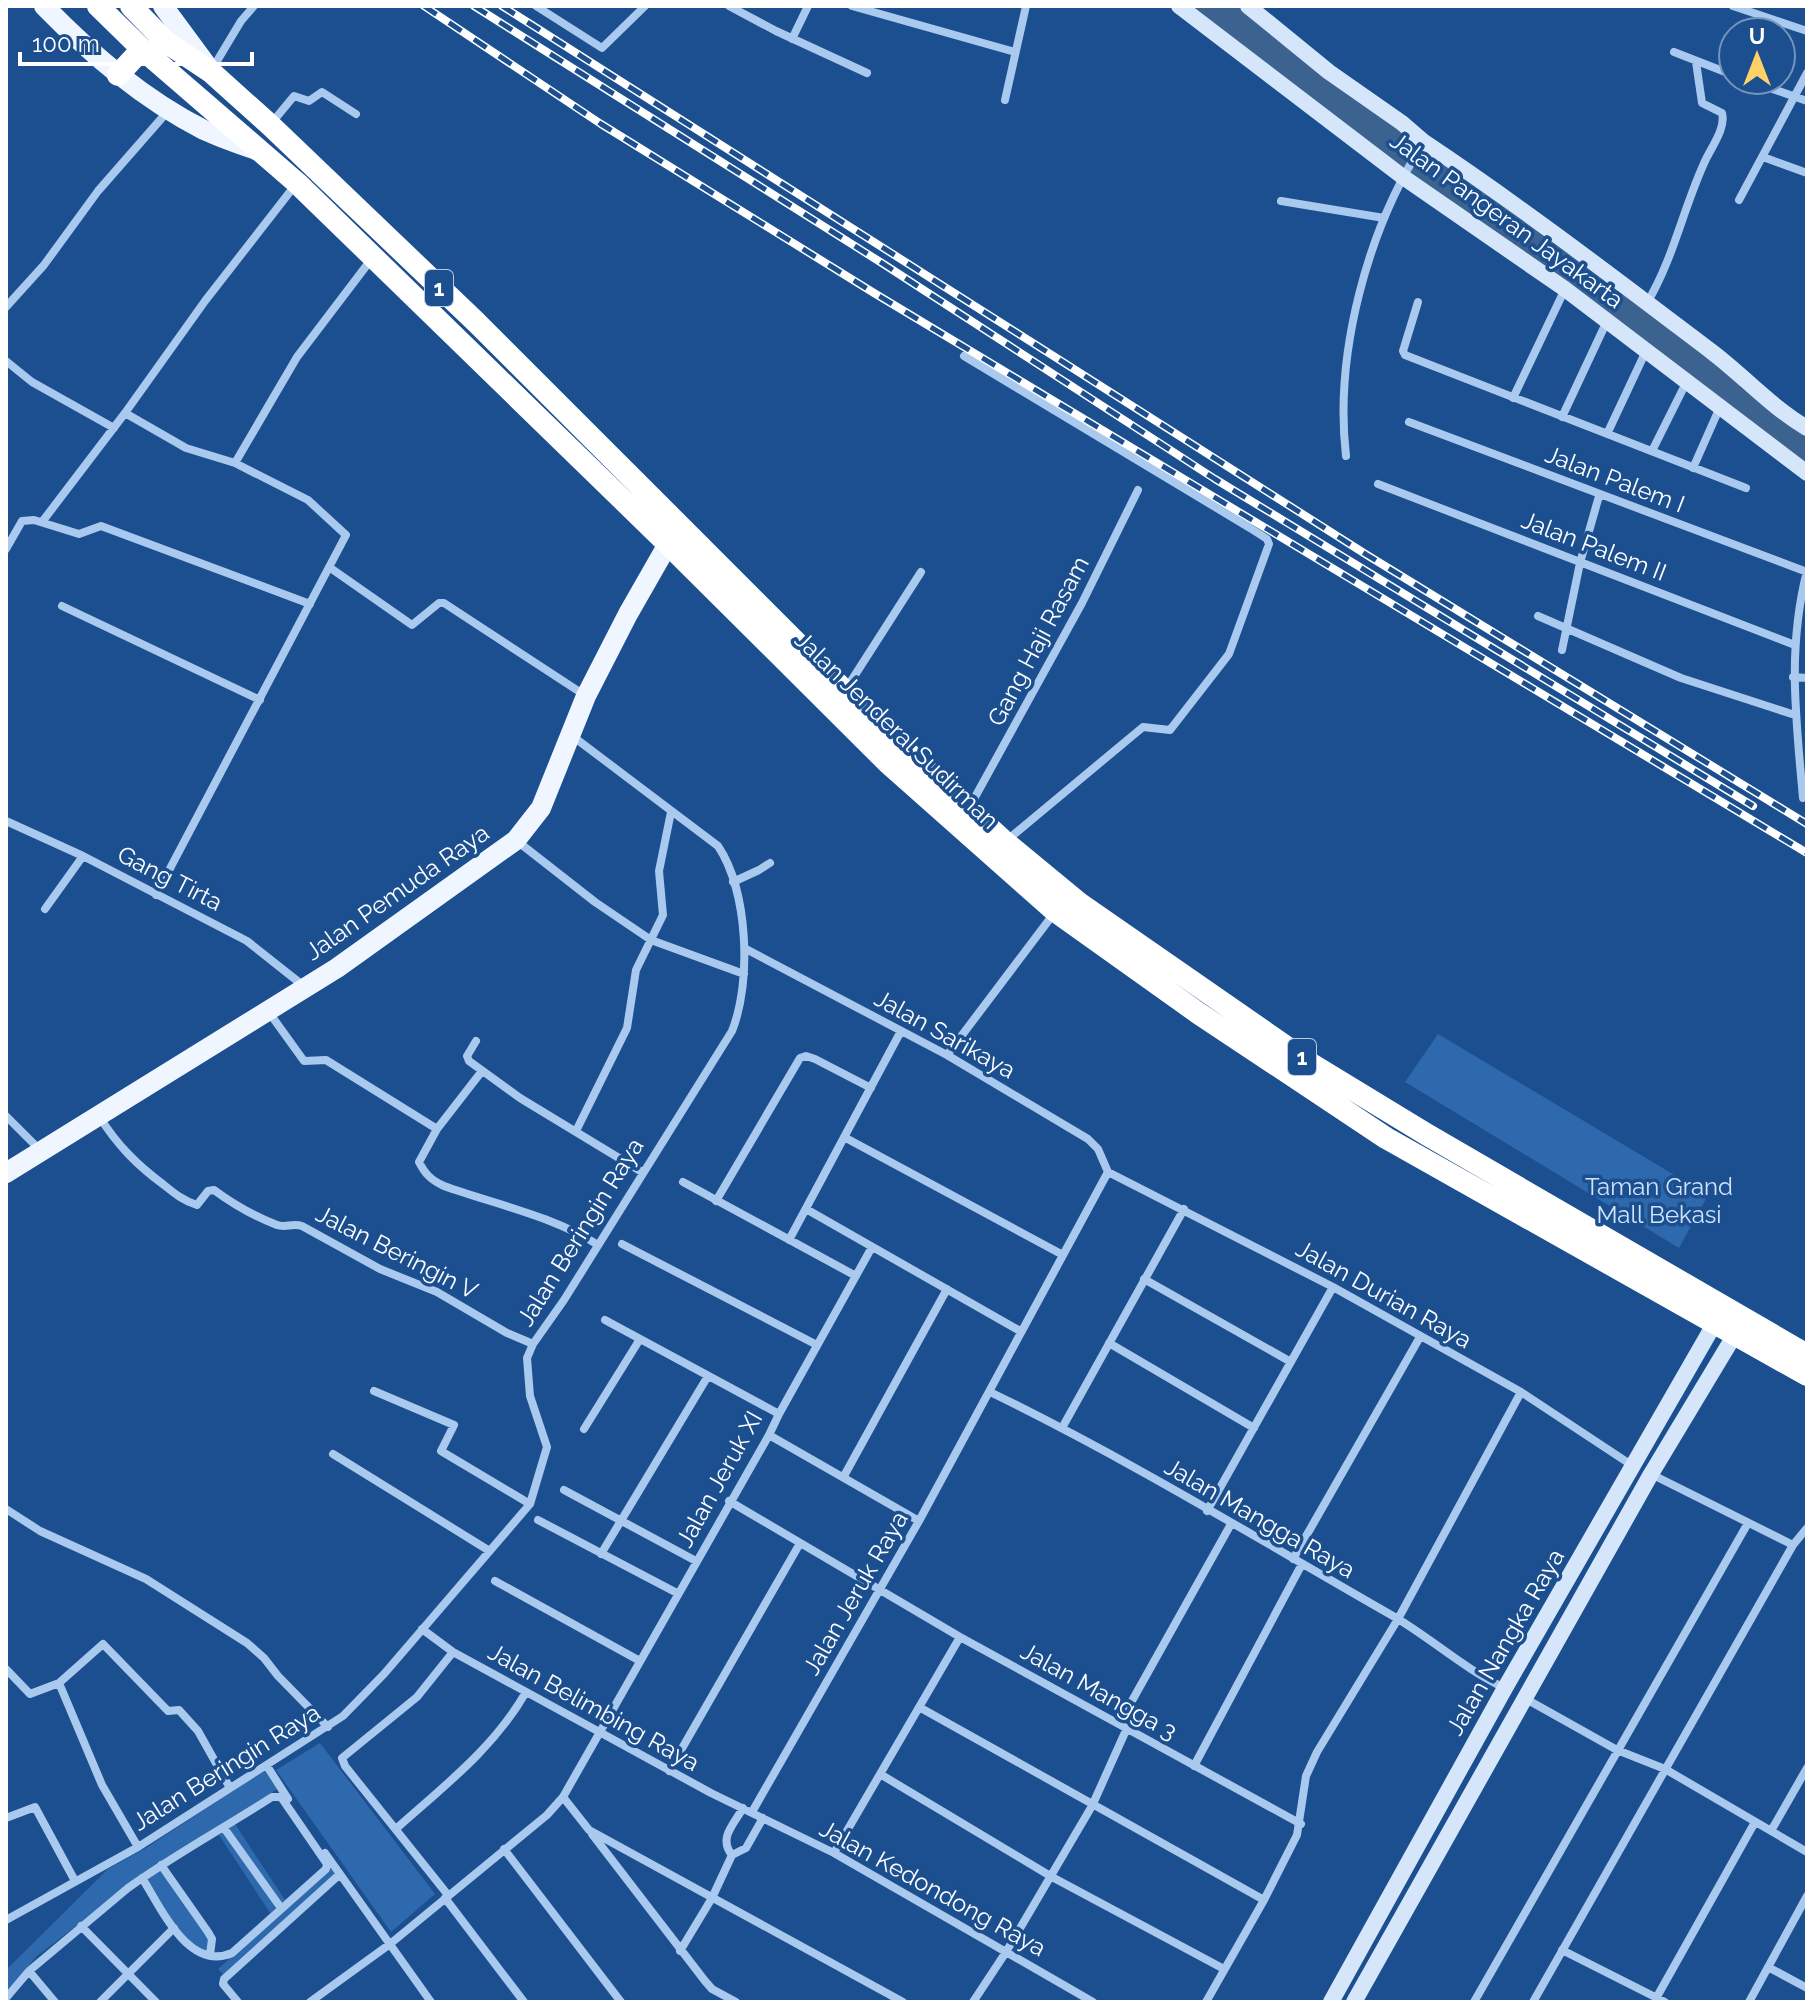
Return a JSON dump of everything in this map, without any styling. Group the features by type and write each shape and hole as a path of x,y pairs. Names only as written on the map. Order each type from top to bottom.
{"highway":[{"name":"1","path":"98,6 256,150"},
{"name":"Jalan Jenderal Sudirman","path":"131,6 166,42 211,72 270,125 476,322 674,536 1055,911 1114,954 1305,1073"},
{"path":"118,75 142,49"},
{"name":"Jalan Jenderal Sudirman","path":"256,150 297,183 674,536 845,690 879,740 969,809 1079,903 1444,1173 1720,1315 1807,1375"},
{"name":"Jalan Jenderal Sudirman","path":"1740,1327 1807,1355"}],"main road":[{"name":"Jalan Jenderal Sudirman","path":"44,6 87,50 169,111 207,132 256,150"},
{"name":"Jalan Jenderal Sudirman","path":"163,6 211,72"},
{"name":"Jalan Pemuda Raya","path":"6,1173 305,987 387,933 516,840 541,808 586,696 628,614 674,536"}],"street":[{"path":"211,72 241,21 254,6"},
{"path":"536,6 602,48 645,6"},
{"path":"729,6 867,73"},
{"path":"792,39 808,6"},
{"path":"852,6 1015,52"},
{"path":"1005,100 1026,6"},
{"name":"Jalan Pangeran Jayakarta","path":"1179,6 1404,175 1565,289 1807,473"},
{"name":"Jalan Pangeran Jayakarta","path":"1248,6 1329,72 1424,142 1586,255 1741,375 1758,393 1807,428"},
{"path":"1733,6 1807,31"},
{"path":"1674,52 1717,69"},
{"path":"1647,303 1658,284 1697,177 1723,123 1722,113 1702,103 1696,62"},
{"path":"1797,92 1807,73"},
{"path":"270,125 293,96 309,101 322,92 356,114"},
{"path":"1739,200 1795,96 1807,101"},
{"path":"6,307 44,265 98,191 169,111"},
{"path":"1346,456 1343,432 1347,360 1358,300 1384,218 1424,142"},
{"path":"1763,157 1807,173"},
{"path":"42,522 205,301 297,183"},
{"path":"1281,201 1384,218"},
{"path":"235,463 297,357 374,256"},
{"path":"1513,398 1565,289"},
{"path":"1418,302 1403,351 1405,355 1746,488"},
{"path":"1562,417 1607,321"},
{"path":"1607,434 1646,351"},
{"path":"964,356 1269,542 1229,654 1170,730 1143,727 1005,842"},
{"path":"6,361 32,382 114,428"},
{"path":"1652,451 1687,381"},
{"path":"1693,468 1720,406"},
{"path":"125,413 186,448 235,463 308,500 346,535 156,895"},
{"name":"Jalan Palem I","path":"1409,422 1599,496 1807,571"},
{"name":"Jalan Palem II","path":"1378,484 1795,645"},
{"name":"Gang Haji Rasam","path":"969,809 1082,603 1138,490"},
{"path":"1562,650 1580,563 1599,496"},
{"path":"6,549 22,521 42,522 79,534 101,526 310,604"},
{"path":"329,567 412,625 439,603 444,603 586,696"},
{"path":"1803,798 1804,779 1793,677 1807,571"},
{"path":"845,690 921,572"},
{"path":"62,606 260,700"},
{"path":"1538,616 1681,678 1795,715"},
{"path":"1793,677 1807,678"},
{"name":"Jalan Beringin Raya","path":"6,1920 138,1847 343,1716 424,1631 488,1550 530,1504 547,1447 532,1404 527,1358 732,1031 748,950 727,859 718,846 570,735"},
{"path":"576,1131 627,1028 636,970 664,908 659,871 671,812"},
{"name":"Gang Tirta","path":"6,821 83,856 247,941 305,987"},
{"path":"516,840 595,902 651,940 744,974"},
{"path":"45,909 83,856"},
{"path":"733,882 770,863"},
{"path":"947,1055 1055,911"},
{"name":"Jalan Sarikaya","path":"748,950 947,1055 1088,1139 1098,1149 1108,1172"},
{"path":"268,1010 304,1061 326,1060 437,1129"},
{"path":"789,1240 901,1031"},
{"path":"476,1041 467,1056 469,1061 520,1098 642,1172"},
{"path":"716,1201 800,1058 815,1059 871,1088"},
{"path":"482,1071 437,1129 419,1162 423,1171 444,1186 533,1216 586,1237 598,1245"},
{"path":"6,1116 42,1151"},
{"name":"Jalan Beringin V","path":"99,1116 117,1145 138,1166 182,1199 197,1205 208,1191 214,1190 279,1227 302,1226 380,1269 437,1292 507,1333 533,1344"},
{"path":"844,1137 1063,1255"},
{"name":"Jalan Durian Raya","path":"1108,1172 1333,1287 1521,1392 1633,1466"},
{"name":"Jalan Jeruk Raya","path":"732,1855 726,1848 725,1839 747,1810 881,1589 1108,1172"},
{"path":"683,1182 856,1276"},
{"path":"806,1209 1020,1331"},
{"path":"1062,1428 1184,1209"},
{"path":"622,1244 817,1345"},
{"name":"Jalan Jeruk XI","path":"310,2002 390,1944 547,1815 563,1797 872,1247"},
{"path":"1144,1279 1291,1362"},
{"path":"1207,1511 1333,1287"},
{"path":"844,1476 947,1289"},
{"name":"Jalan Nangka Raya","path":"1331,2002 1505,1688 1720,1315"},
{"path":"605,1320 779,1414"},
{"name":"Jalan Nangka Raya","path":"1354,2002 1651,1474 1740,1327"},
{"path":"1293,1559 1420,1337"},
{"path":"584,1429 640,1339"},
{"path":"1109,1343 1254,1428"},
{"path":"601,1554 708,1376"},
{"path":"374,1391 454,1425 441,1451 530,1504"},
{"name":"Jalan Mangga Raya","path":"990,1392 1062,1428 1398,1619 1486,1679 1505,1688"},
{"path":"1206,2002 1264,1900 1301,1824 1306,1776 1310,1766 1398,1619 1521,1392"},
{"path":"769,1435 919,1521"},
{"path":"333,1454 488,1550"},
{"path":"1651,1474 1793,1545"},
{"path":"564,1490 696,1561"},
{"name":"Jalan Mangga 3","path":"729,1501 799,1545 881,1589 960,1637 1301,1824"},
{"path":"6,1509 40,1531 146,1579 247,1643 328,1727"},
{"path":"538,1520 677,1593"},
{"path":"1474,2002 1748,1523"},
{"path":"973,2002 1052,1877 1092,1806 1123,1726 1231,1524"},
{"path":"1533,2002 1793,1545 1807,1528"},
{"path":"669,1771 799,1545"},
{"path":"1586,1550 1604,1559"},
{"path":"1194,1766 1302,1564"},
{"path":"495,1581 640,1661"},
{"path":"1558,1600 1575,1611"},
{"name":"Jalan Belimbing Raya","path":"424,1631 453,1652 669,1771 747,1810"},
{"path":"834,1853 960,1637"},
{"path":"6,1669 30,1694 59,1683 103,1644 168,1711 179,1710 198,1731 230,1788"},
{"path":"453,1652 409,1705 342,1758 524,2002"},
{"path":"59,1683 102,1785 138,1847"},
{"path":"397,1828 488,1746 504,1728 526,1692"},
{"path":"1526,1699 1617,1750 1665,1769 1807,1852"},
{"path":"919,1707 1264,1900"},
{"path":"267,1766 431,2002"},
{"path":"1771,1831 1807,1768"},
{"path":"880,1774 1052,1877 1224,1969"},
{"path":"6,1998 29,1971 142,1878 277,1795 327,1864 326,1869 232,1953 219,1957 197,1952 174,1928 142,1878"},
{"path":"563,1797 712,1989 736,2002"},
{"path":"6,1818 35,1807 75,1881"},
{"name":"Jalan Kedondong Raya","path":"747,1810 834,1853 1093,2002"},
{"name":"Jalan Jeruk Raya","path":"680,1951 712,1898 732,1855 746,1848 763,1818"},
{"path":"1562,1950 1659,2001 1755,1822"},
{"path":"224,1828 281,1908"},
{"path":"589,1830 903,2002"},
{"path":"504,1849 621,2002"},
{"path":"1409,1861 1426,1872"},
{"path":"161,1865 212,1939 210,1955"},
{"path":"238,2002 223,1984 224,1979 340,1874"},
{"path":"1749,2002 1807,1896"},
{"path":"1376,1918 1395,1929"},
{"path":"81,1926 156,2002"},
{"path":"100,2002 174,1928"},
{"path":"1768,1967 1807,1988"},
{"path":"29,1971 55,2002"}],"green space":[{"name":"Taman Grand Mall Bekasi","path":"1438,1034 1708,1195 1679,1248 1405,1082"},
{"path":"320,1743 435,1894 391,1932 276,1770"},
{"path":"265,1770 277,1789 158,1863 37,1956 6,1992 6,1970 108,1869 146,1848"},
{"path":"235,1824 285,1900 270,1913 219,1835"},
{"path":"160,1867 210,1939 209,1953 198,1949 179,1932 144,1878"},
{"path":"331,1868 336,1874 223,1974 218,1969"}],"shaded area":[{"path":"1179,6 1248,6 1807,428 1807,473"}],"railway":[{"path":"424,6 601,124 874,293 1807,853"},
{"path":"474,6 885,265 1215,479 1753,806"},
{"path":"502,6 1367,555 1807,824"}]}
